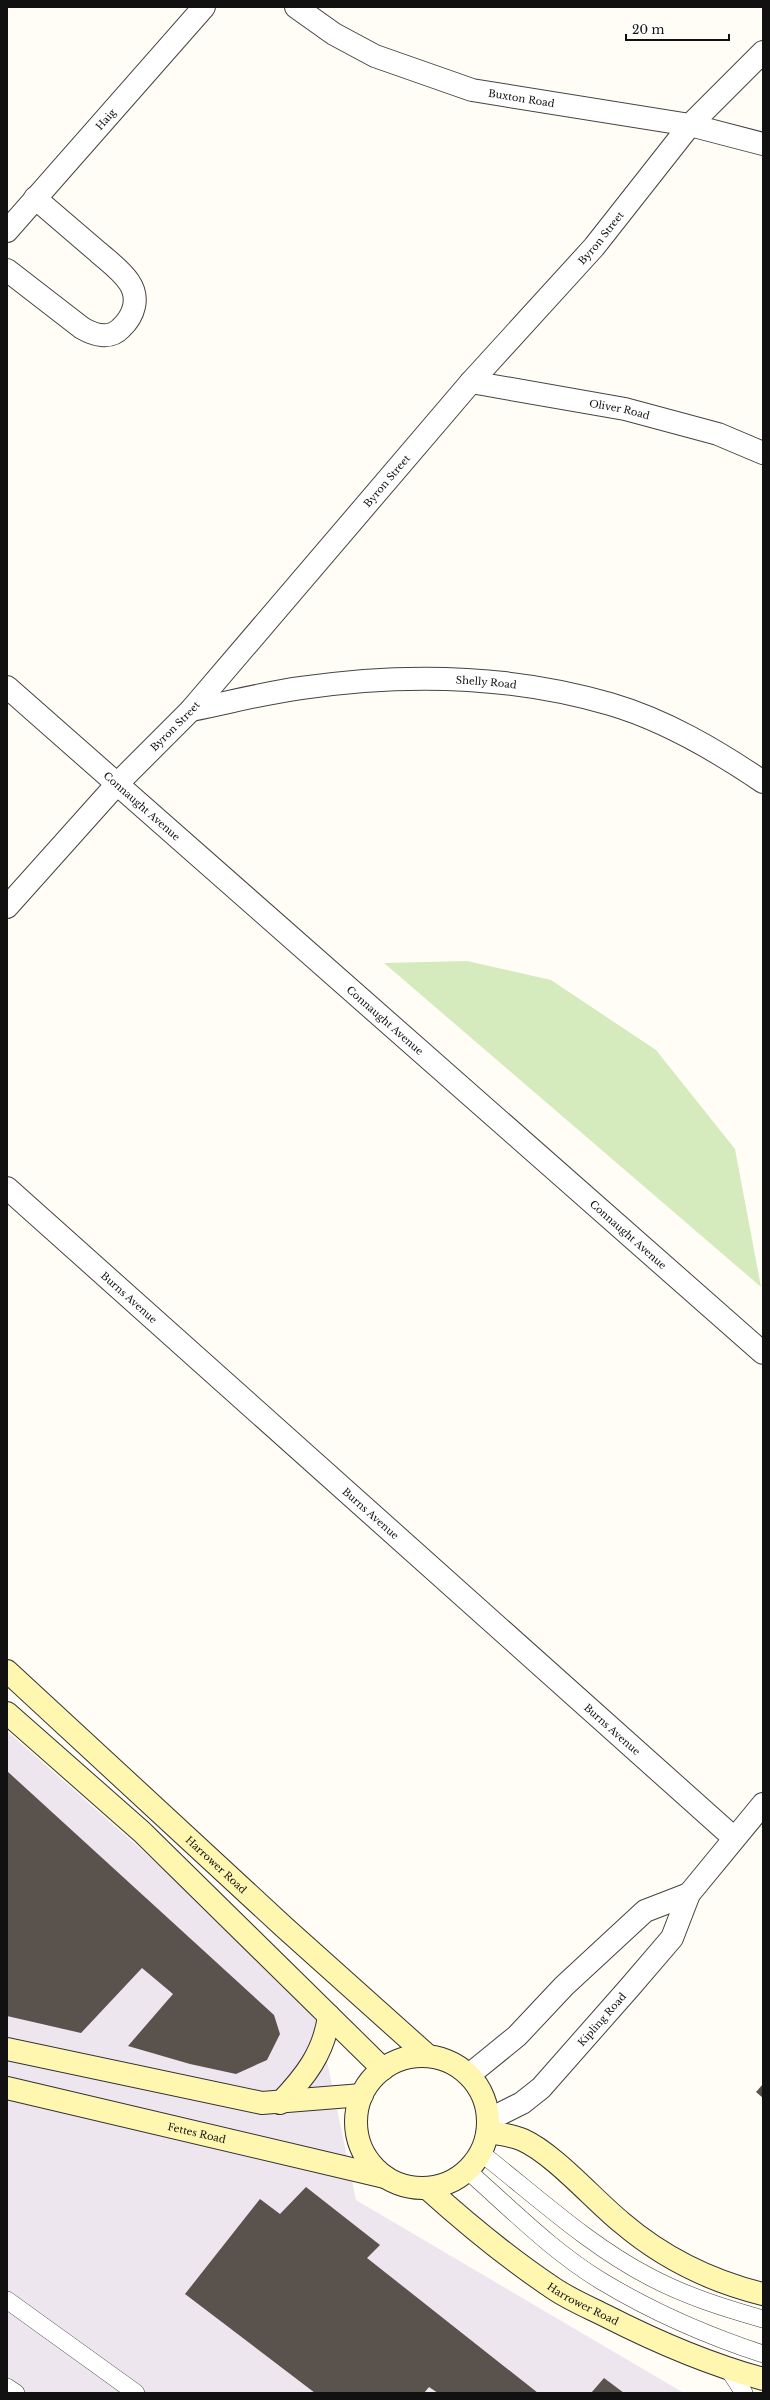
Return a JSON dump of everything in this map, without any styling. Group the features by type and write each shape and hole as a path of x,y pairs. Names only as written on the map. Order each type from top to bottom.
{"main road":[{"name":"Harrower Road","path":"7,1671 278,1921 428,2056"},
{"path":"7,1713 142,1832 383,2069"},
{"path":"280,2103 312,2065 327,2034 329,2016"},
{"path":"7,2049 252,2102 280,2103 362,2095"},
{"path":"428,2056 457,2066 469,2075 483,2096 488,2126 481,2153 468,2171 449,2182 427,2188 406,2186 386,2177 372,2166 362,2150 357,2132 356,2113 362,2095 370,2081 383,2069 397,2061 412,2057 428,2056"},
{"name":"Fettes Road","path":"7,2088 386,2177"},
{"path":"488,2126 537,2148 621,2223 675,2260 704,2276 762,2292"},
{"name":"Harrower Road","path":"427,2188 501,2251 554,2288 636,2332 684,2353 729,2370 763,2379"}],"street":[{"name":"Haig","path":"7,232 35,198 204,7"},
{"name":"Buxton Road","path":"296,7 334,34 375,56 472,90 690,125 763,144"},
{"name":"Byron Street","path":"7,907 117,784 191,710 471,382 594,247 690,125 763,52"},
{"path":"7,270 82,328 92,333 100,335 118,332 129,321 133,313 135,301 130,282 35,198"},
{"name":"Oliver Road","path":"471,382 625,409 718,434 763,453"},
{"name":"Shelly Road","path":"191,710 300,688 408,678 485,681 553,691 611,704 670,728 721,753 763,782"},
{"name":"Connaught Avenue","path":"7,688 763,1353"},
{"name":"Burns Avenue","path":"7,1188 734,1838"},
{"name":"Kipling Road","path":"488,2126 541,2088 672,1938 689,1894 763,1804"},
{"path":"469,2075 517,2036 564,1986 645,1911 689,1894"}],"lane":[{"path":"481,2153 618,2259 687,2295 763,2320"},
{"path":"468,2171 525,2222 603,2282 649,2307 763,2354"},
{"path":"7,2300 136,2393"},
{"path":"729,2370 744,2393"},
{"path":"7,2387 16,2393"}],"shaded area":[{"path":"7,1731 315,2003 356,2200 684,2393 7,2393"}],"green space":[{"path":"467,961 551,980 656,1050 735,1149 761,1287 384,963"}],"building":[{"path":"7,1771 274,2015 280,2034 267,2060 236,2074 190,2064 128,2046 173,1994 142,1968 81,2033 7,2016"},
{"path":"763,2084 763,2098 756,2092"},
{"path":"306,2187 380,2245 367,2258 538,2393 438,2393 429,2387 424,2393 315,2393 185,2294 260,2199 280,2214"},
{"path":"604,2378 624,2393 591,2393"}]}
